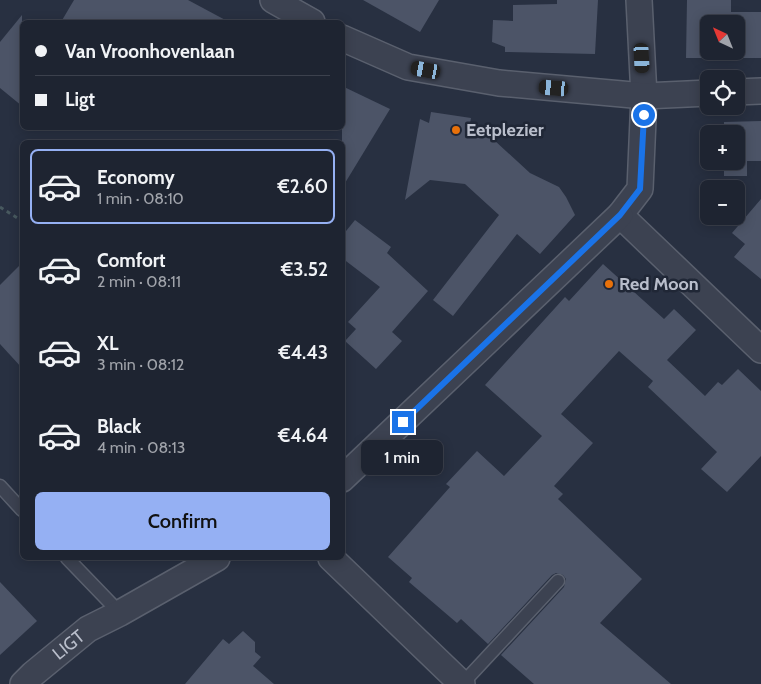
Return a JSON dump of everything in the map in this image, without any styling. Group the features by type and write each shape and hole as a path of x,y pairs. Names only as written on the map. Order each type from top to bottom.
{"street":[{"path":"272,0 308,20"},
{"path":"345,475 620,215 640,189 644,96 639,0"},
{"path":"345,39 408,67 499,83 644,96 700,93"},
{"path":"745,92 761,91"},
{"path":"620,215 761,350"},
{"name":"LIGT","path":"23,684 32,674 88,629 213,560"},
{"path":"333,560 462,684"}],"lane":[{"path":"0,486 20,508"},
{"path":"70,560 120,613"},
{"path":"462,684 558,581"}],"path":[{"path":"0,206 20,220"}],"building":[{"path":"74,0 188,0 225,20 62,20"},
{"path":"363,0 439,0 420,32"},
{"path":"557,0 598,0 595,54 505,52 505,47 492,42 493,20 513,21 513,5 557,4"},
{"path":"687,0 731,0 731,12 761,12 761,58 745,58 745,15 700,15 700,58 686,58"},
{"path":"22,15 22,20 20,20 20,104 0,88 0,42"},
{"path":"345,87 390,109 345,183 345,140 342,140 342,130 345,130"},
{"path":"431,112 471,118 469,129 481,128 530,173 559,187 575,215 540,254 517,234 453,316 433,300 499,215 465,184 430,180 405,200 420,119 429,123"},
{"path":"761,121 761,161 747,161 747,176 724,176 724,170 745,170 745,125 724,125 724,122"},
{"path":"761,199 761,279 734,257 745,244 732,233 739,225 745,225 745,218"},
{"path":"355,220 391,247 387,253 428,291 392,332 402,341 376,369 345,341 356,329 348,322 380,287 345,260 345,232"},
{"path":"603,264 664,319 674,309 696,330 667,360 705,396 718,382 722,385 738,369 761,391 761,456 727,492 701,469 717,452 648,387 653,381 619,351 561,414 593,443 554,486 563,494 558,499 642,579 600,623 671,684 534,684 501,655 564,587 566,579 563,575 556,573 552,575 488,644 461,619 457,623 409,582 412,578 388,557 450,487 446,484 477,451 504,476 542,436 485,385 565,297 569,301"},
{"path":"20,265 20,366 0,344 0,285"},
{"path":"0,582 37,621 0,655"},
{"path":"243,631 255,642 255,652 261,657 253,666 274,684 185,684 223,639 229,644"}],"place":[{"name":"Eetplezier","path":"456,130"},
{"name":"Red Moon","path":"609,284"}],"route":[{"path":"403,422 620,215 640,189 644,115"}]}
